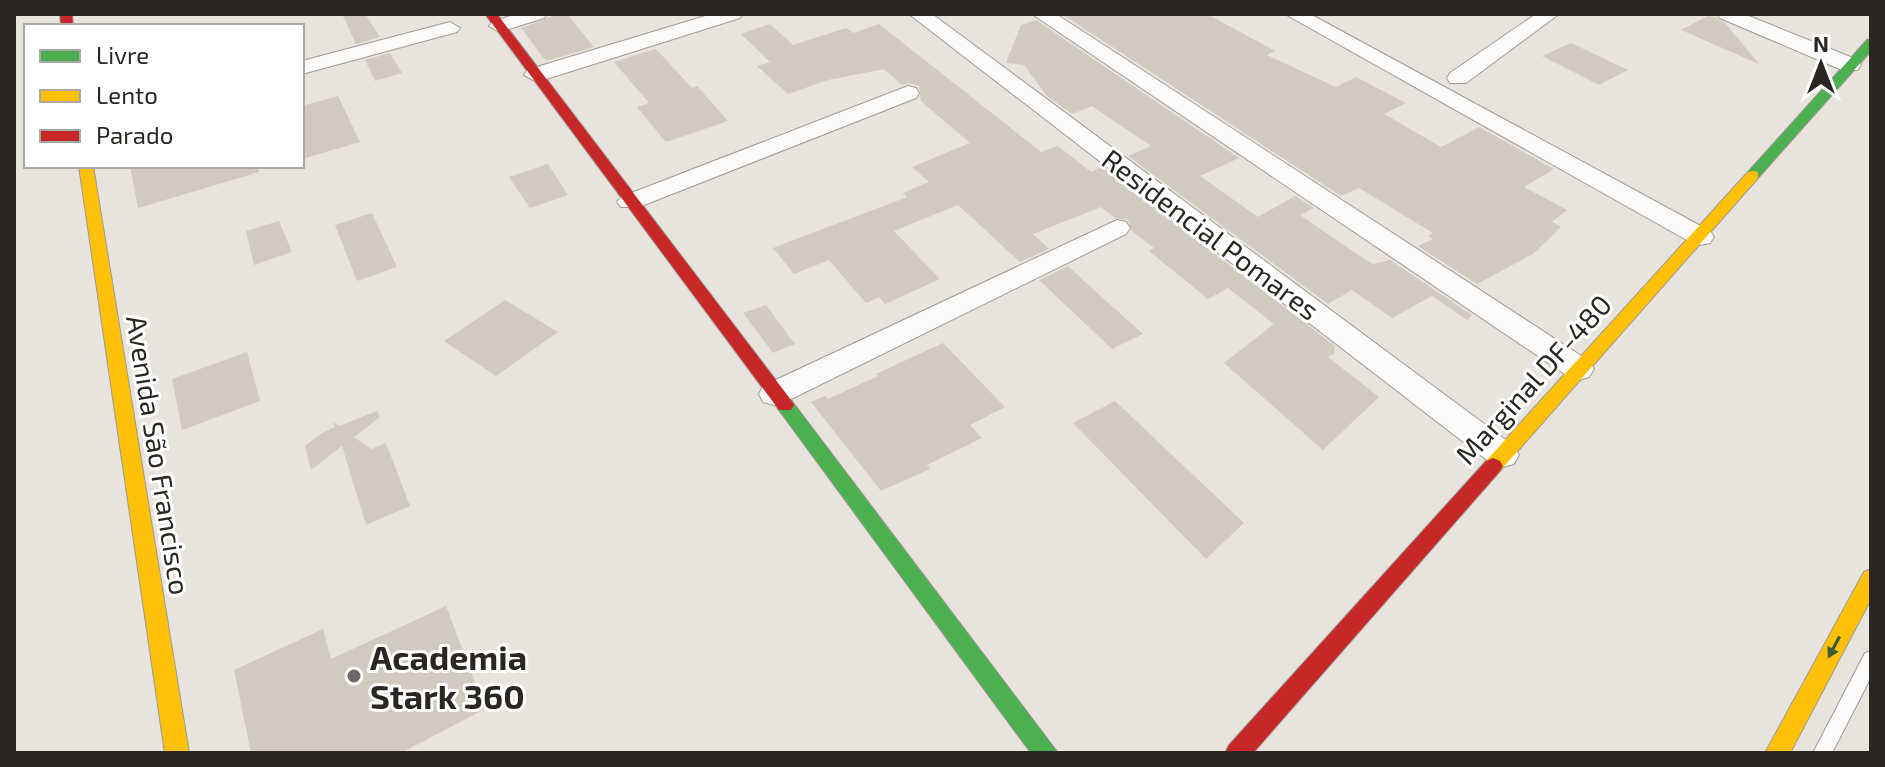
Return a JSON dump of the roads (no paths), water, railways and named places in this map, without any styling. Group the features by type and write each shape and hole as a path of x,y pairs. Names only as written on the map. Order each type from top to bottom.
{"street":[{"path":"537,14 495,20 1046,753"},
{"path":"535,75 733,14"},
{"name":"Residencial Pomares","path":"919,14 1503,455"},
{"path":"1042,14 1579,369"},
{"path":"1295,14 1701,237"},
{"path":"1458,78 1549,14"},
{"path":"1727,14 1850,65"},
{"path":"304,67 450,28"},
{"name":"Marginal DF-480","path":"1237,753 1579,369 1701,237 1871,43"},
{"path":"630,202 908,93"},
{"name":"Avenida São Francisco","path":"86,168 177,753"},
{"path":"774,394 1117,228"},
{"path":"1777,753 1871,578"}],"lane":[{"path":"1822,753 1871,659"}],"place":[{"name":"Academia Stark 360","path":"354,676"}]}
